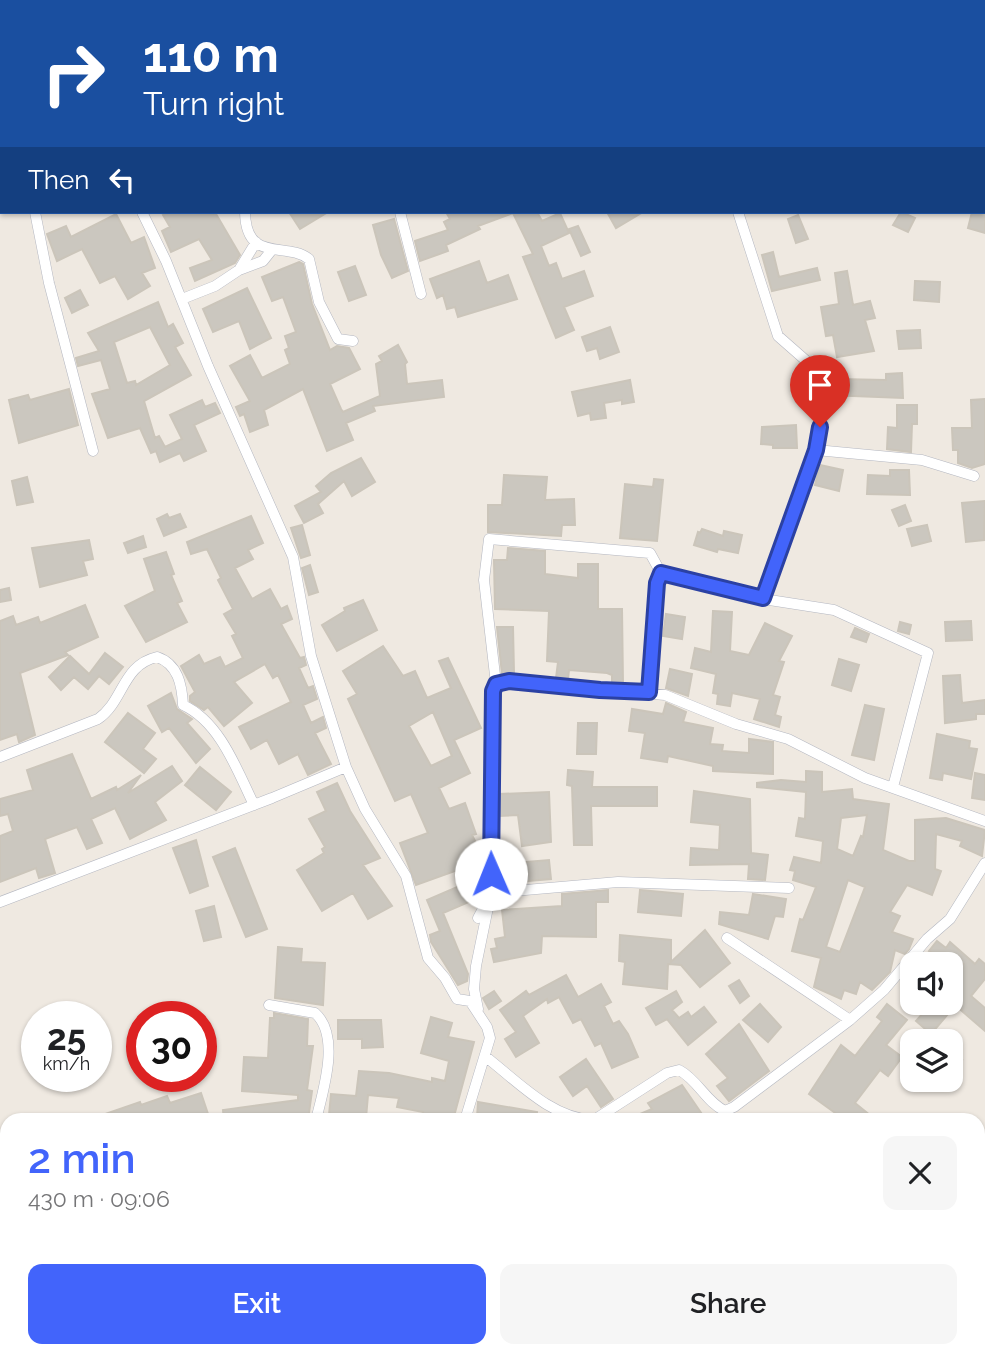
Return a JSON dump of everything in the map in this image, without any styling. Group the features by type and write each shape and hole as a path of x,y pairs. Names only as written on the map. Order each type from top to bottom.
{"street":[{"path":"35,214 48,283 93,451"},
{"path":"143,214 293,557 311,656 346,767 365,809 406,876 428,958 457,999 470,1001 479,1013"},
{"path":"245,214 245,222 256,242 271,251 296,252 309,258 319,302 338,339 353,341"},
{"path":"401,214 421,293"},
{"path":"739,214 778,336 811,365 814,395 824,405 816,450 763,598"},
{"path":"239,270 256,242"},
{"path":"182,299 215,286 239,270 263,261 271,251"},
{"path":"816,450 922,460 974,476"},
{"path":"467,1113 490,1038 479,1013 474,989 491,893 493,691 496,684 484,580 489,539 650,552 661,573 763,598 834,610 928,653 893,787"},
{"path":"649,692 657,583 661,573"},
{"path":"0,757 98,719 109,708 132,670 139,663 157,657 173,668 181,684 183,705 198,712 229,754 254,805"},
{"path":"496,684 509,681 665,695 736,724 788,738 851,772 985,821"},
{"path":"0,902 346,767"},
{"path":"604,1113 667,1073 679,1070 688,1074 716,1107 725,1111 850,1020 884,990 927,939 950,919 985,863"},
{"path":"491,893 618,881 789,888"},
{"path":"478,918 491,893"},
{"path":"727,938 850,1020"},
{"path":"269,1005 315,1013 326,1029 328,1075 318,1113"},
{"path":"486,1057 562,1113"}],"building":[{"path":"116,214 131,243 144,237 155,268 142,273 150,286 128,299 115,276 100,283 82,249 57,261 47,234 66,226 71,237"},
{"path":"216,214 240,255 235,263 195,281 190,268 212,260 199,239 171,252 162,231 170,227 163,215"},
{"path":"290,214 325,214 300,229"},
{"path":"447,214 510,214 478,226 480,229 446,245 448,251 420,261 415,241 448,230 444,222 450,219"},
{"path":"513,214 538,214 542,221 560,214 569,233 541,246 549,266 556,263 562,279 584,271 593,296 564,307 574,330 556,338 523,257 533,254"},
{"path":"608,214 640,214 616,228"},
{"path":"900,214 915,218 908,232 893,225"},
{"path":"972,214 985,214 985,233 968,228"},
{"path":"798,215 808,239 796,243 788,219"},
{"path":"394,219 408,271 392,278 381,255 373,225"},
{"path":"578,226 590,252 581,256 569,229"},
{"path":"773,252 779,277 817,268 820,280 772,291 762,255"},
{"path":"479,261 487,283 508,275 517,299 458,317 455,307 447,309 443,295 437,298 430,279"},
{"path":"299,262 303,264 312,304 330,350 337,346 349,348 360,369 330,384 343,412 380,396 376,364 382,361 379,356 398,345 407,362 407,384 442,380 444,397 373,406 375,411 346,423 353,440 327,451 303,389 264,410 268,425 250,432 244,414 240,416 236,407 250,401 230,366 250,355 262,378 290,364 285,350 289,348 285,336 296,332 283,297 272,301 262,277"},
{"path":"355,266 366,295 349,301 338,272"},
{"path":"847,271 853,305 870,301 875,318 865,320 874,351 837,357 833,335 826,336 821,307 839,304 835,273"},
{"path":"915,281 940,282 939,302 914,300"},
{"path":"247,288 271,338 250,349 239,321 213,332 203,309"},
{"path":"80,290 88,305 72,313 65,298"},
{"path":"158,302 168,327 173,324 183,343 175,347 191,375 144,401 155,438 159,436 165,447 182,439 170,415 202,400 205,407 215,403 220,413 194,425 206,451 184,461 180,453 160,462 156,451 151,453 140,428 108,438 92,394 110,389 101,360 78,366 76,358 99,351 88,333","holes":["150,327 170,365 136,385 135,381 127,383 114,342"]},
{"path":"610,327 619,352 600,359 597,348 587,351 582,337"},
{"path":"920,330 921,348 899,349 897,331"},
{"path":"902,373 903,398 828,395 829,386 838,387 838,379 886,380 886,374"},
{"path":"630,380 634,402 622,404 622,400 604,403 606,418 591,420 590,413 578,416 572,392"},
{"path":"69,389 78,425 19,443 9,400 28,395 30,400"},
{"path":"985,399 985,464 972,468 958,463 958,450 953,450 952,428 972,428 971,400"},
{"path":"897,405 917,405 917,424 912,424 911,452 887,449 888,427 897,428"},
{"path":"796,425 797,448 773,448 773,445 761,444 762,427"},
{"path":"361,458 375,482 352,496 344,481 318,504 323,513 304,523 295,506 321,492 316,486 331,473"},
{"path":"820,465 843,470 839,491 815,485"},
{"path":"890,470 909,470 910,495 867,494 868,475 890,476"},
{"path":"504,475 547,477 545,500 574,499 575,525 562,525 561,536 488,532 488,505 502,505"},
{"path":"27,477 33,502 17,505 12,481"},
{"path":"654,479 663,480 657,541 620,538 625,484 653,487"},
{"path":"985,501 984,540 966,542 962,503"},
{"path":"905,505 911,521 899,526 892,510"},
{"path":"167,514 169,518 180,514 186,527 164,536 157,519"},
{"path":"251,516 263,543 248,550 253,559 235,568 252,599 270,589 281,609 287,606 292,619 281,624 300,658 304,657 306,665 299,668 308,688 313,686 317,699 303,705 311,723 323,717 326,728 315,733 331,764 308,775 298,754 279,764 267,740 251,749 239,727 291,702 278,675 273,678 265,664 234,682 252,703 224,726 208,707 204,710 190,701 190,696 195,692 181,666 199,655 204,664 220,657 225,667 243,658 232,636 236,634 224,614 233,609 218,580 221,578 207,549 191,554 187,542"},
{"path":"302,525 310,555 301,558 291,528"},
{"path":"927,525 931,541 912,546 907,529"},
{"path":"702,529 723,536 724,531 742,535 738,553 718,549 717,552 694,545 698,532"},
{"path":"143,536 146,547 128,553 124,543"},
{"path":"89,540 93,559 83,561 87,575 40,587 32,548"},
{"path":"508,548 545,551 545,574 578,578 578,564 598,564 598,609 622,609 623,684 612,683 612,675 607,673 569,670 568,679 556,678 558,662 547,661 549,611 495,609 494,560 507,560"},
{"path":"166,552 174,574 171,575 182,601 177,603 187,622 146,642 125,606 155,591 144,559"},
{"path":"310,565 318,592 309,595 302,568"},
{"path":"9,588 11,600 0,602 0,590"},
{"path":"363,600 377,630 337,651 322,625 345,611 344,608"},
{"path":"85,605 98,637 65,652 68,655 20,673 35,735 19,742 17,734 0,740 0,621 13,616 16,625 38,617 40,623"},
{"path":"713,611 732,612 730,651 749,655 765,623 792,636 779,661 784,662 773,695 780,697 775,715 781,717 779,727 754,719 760,699 732,693 730,706 717,704 718,694 713,693 716,674 691,668 695,648 711,652"},
{"path":"666,614 685,617 682,639 663,636"},
{"path":"971,621 972,640 946,641 945,622"},
{"path":"900,622 911,625 909,634 898,631"},
{"path":"497,627 513,627 514,673 502,674"},
{"path":"855,628 869,634 866,642 851,637"},
{"path":"383,646 403,676 415,671 427,698 451,688 439,661 448,658 481,728 454,740 470,773 439,788 449,809 465,803 476,834 472,835 479,849 474,851 480,862 416,885 400,843 428,833 411,794 395,801 348,699 357,694 343,671","holes":["433,712 452,756 431,766 409,726"]},
{"path":"105,653 123,667 109,684 99,676 88,689 74,677 61,690 49,677 70,656 89,674"},
{"path":"839,659 859,665 851,691 832,685"},
{"path":"670,669 692,674 688,696 666,688"},
{"path":"960,675 962,703 985,700 985,714 976,714 976,719 945,723 943,676"},
{"path":"171,693 177,709 192,719 187,723 210,749 196,763 169,728 162,732 148,706"},
{"path":"666,703 686,712 683,722 713,728 710,744 723,745 722,751 749,753 749,739 773,742 773,774 713,771 713,766 668,756 667,762 641,758 645,733 629,731 632,709 663,714"},
{"path":"865,705 884,709 874,760 852,755"},
{"path":"128,713 155,733 143,749 156,759 144,773 105,742"},
{"path":"578,723 597,723 596,754 577,754"},
{"path":"937,734 970,741 969,748 977,749 971,779 943,773 942,780 930,778"},
{"path":"72,754 91,799 116,787 117,790 141,775 128,793 172,766 182,781 155,802 166,820 130,839 115,808 91,819 102,843 87,849 77,827 45,839 55,873 39,878 36,868 0,882 0,836 13,831 8,814 0,816 0,799 33,790 27,770"},
{"path":"200,767 231,792 216,810 185,785"},
{"path":"568,770 593,772 592,787 657,787 657,806 591,806 592,845 574,845 572,786 567,785"},
{"path":"806,771 822,772 822,792 852,789 853,799 889,804 883,850 909,861 915,861 915,820 946,818 985,830 982,856 960,846 962,841 936,834 935,869 941,871 932,895 907,885 890,912 900,916 892,932 913,939 907,952 895,950 890,972 872,990 860,982 856,994 844,990 841,999 814,987 821,958 792,951 800,919 803,920 816,887 793,880 795,871 790,870 794,857 821,863 823,841 796,836 799,818 805,819 806,792 757,787 757,783 781,780 806,782","holes":["867,815 863,837 861,836 853,856 837,849 841,818","848,880 865,887 840,952 826,947"]},
{"path":"975,773 985,775 985,800 972,798"},
{"path":"337,783 350,811 380,858 363,865 392,906 368,919 353,893 322,911 297,870 324,853 322,849 325,847 309,819 326,811 317,792"},
{"path":"694,791 750,799 751,853 768,855 765,880 748,879 749,864 690,865 691,848 719,850 720,825 691,822"},
{"path":"549,792 551,842 522,846 518,815 499,816 499,794"},
{"path":"196,840 208,886 190,893 173,848"},
{"path":"235,848 267,929 246,937 213,857"},
{"path":"549,860 551,879 517,882 515,863"},
{"path":"471,881 478,898 443,913 468,974 467,981 458,985 431,942 430,935 440,931 427,900"},
{"path":"608,890 608,902 596,902 596,937 542,936 541,953 494,962 491,949 497,948 495,939 505,937 502,910 562,906 562,894"},
{"path":"640,890 683,894 681,916 638,912"},
{"path":"753,894 786,899 783,917 775,916 768,939 719,924 720,912 749,915"},
{"path":"214,906 221,937 204,941 196,911"},
{"path":"705,930 730,963 700,987 681,965 668,964 667,989 623,984 625,962 619,961 620,935 671,940 671,962"},
{"path":"937,941 946,948 950,942 961,952 930,952"},
{"path":"278,947 302,949 301,962 325,963 323,1005 275,998"},
{"path":"963,953 975,964 979,959 985,964 985,979 971,996 985,1008 985,1031 963,1012"},
{"path":"566,975 578,997 601,984 611,1002 604,1006 613,1024 619,1021 638,1057 612,1068 601,1043 595,1046 581,1019 573,1023 559,997 548,1003 547,999 523,1016 539,1043 516,1057 505,1039 516,1032 500,1010 526,991 529,995"},
{"path":"739,980 749,996 740,1003 729,986"},
{"path":"494,991 501,1001 489,1009 483,998"},
{"path":"676,991 682,1002 672,1010 679,1018 688,1012 691,1017 704,1007 716,1022 688,1045 667,1019 656,1025 646,1008"},
{"path":"760,1004 781,1027 768,1042 743,1020"},
{"path":"887,1004 907,1020 886,1045 900,1056 900,1060 888,1076 880,1070 855,1103 867,1113 835,1113 809,1094 841,1045 855,1056 882,1021 877,1017"},
{"path":"274,1013 308,1019 307,1046 313,1046 307,1090 312,1091 309,1113 223,1113 223,1110 298,1100 298,1095 242,1091 244,1057 268,1058 270,1018 274,1018"},
{"path":"921,1015 947,1015 935,1029 925,1029 916,1021"},
{"path":"431,1017 452,1023 448,1037 474,1042 455,1113 423,1113 397,1107 399,1098 368,1095 366,1113 329,1113 331,1094 356,1096 359,1071 389,1073 432,1082 432,1078 445,1081 449,1061 421,1053"},
{"path":"338,1020 381,1020 383,1047 362,1048 362,1039 338,1039"},
{"path":"739,1024 769,1071 729,1101 717,1086 728,1078 706,1054"},
{"path":"586,1059 613,1099 601,1107 587,1086 573,1096 560,1077"},
{"path":"682,1085 701,1113 643,1113 652,1109 648,1103"},
{"path":"201,1093 208,1113 108,1113 167,1096 170,1103"},
{"path":"478,1102 537,1112 537,1113 477,1113"}],"route":[{"path":"491,874 493,691 496,684 509,681 649,692 657,583 661,573 763,598 816,450 820,427"}]}
